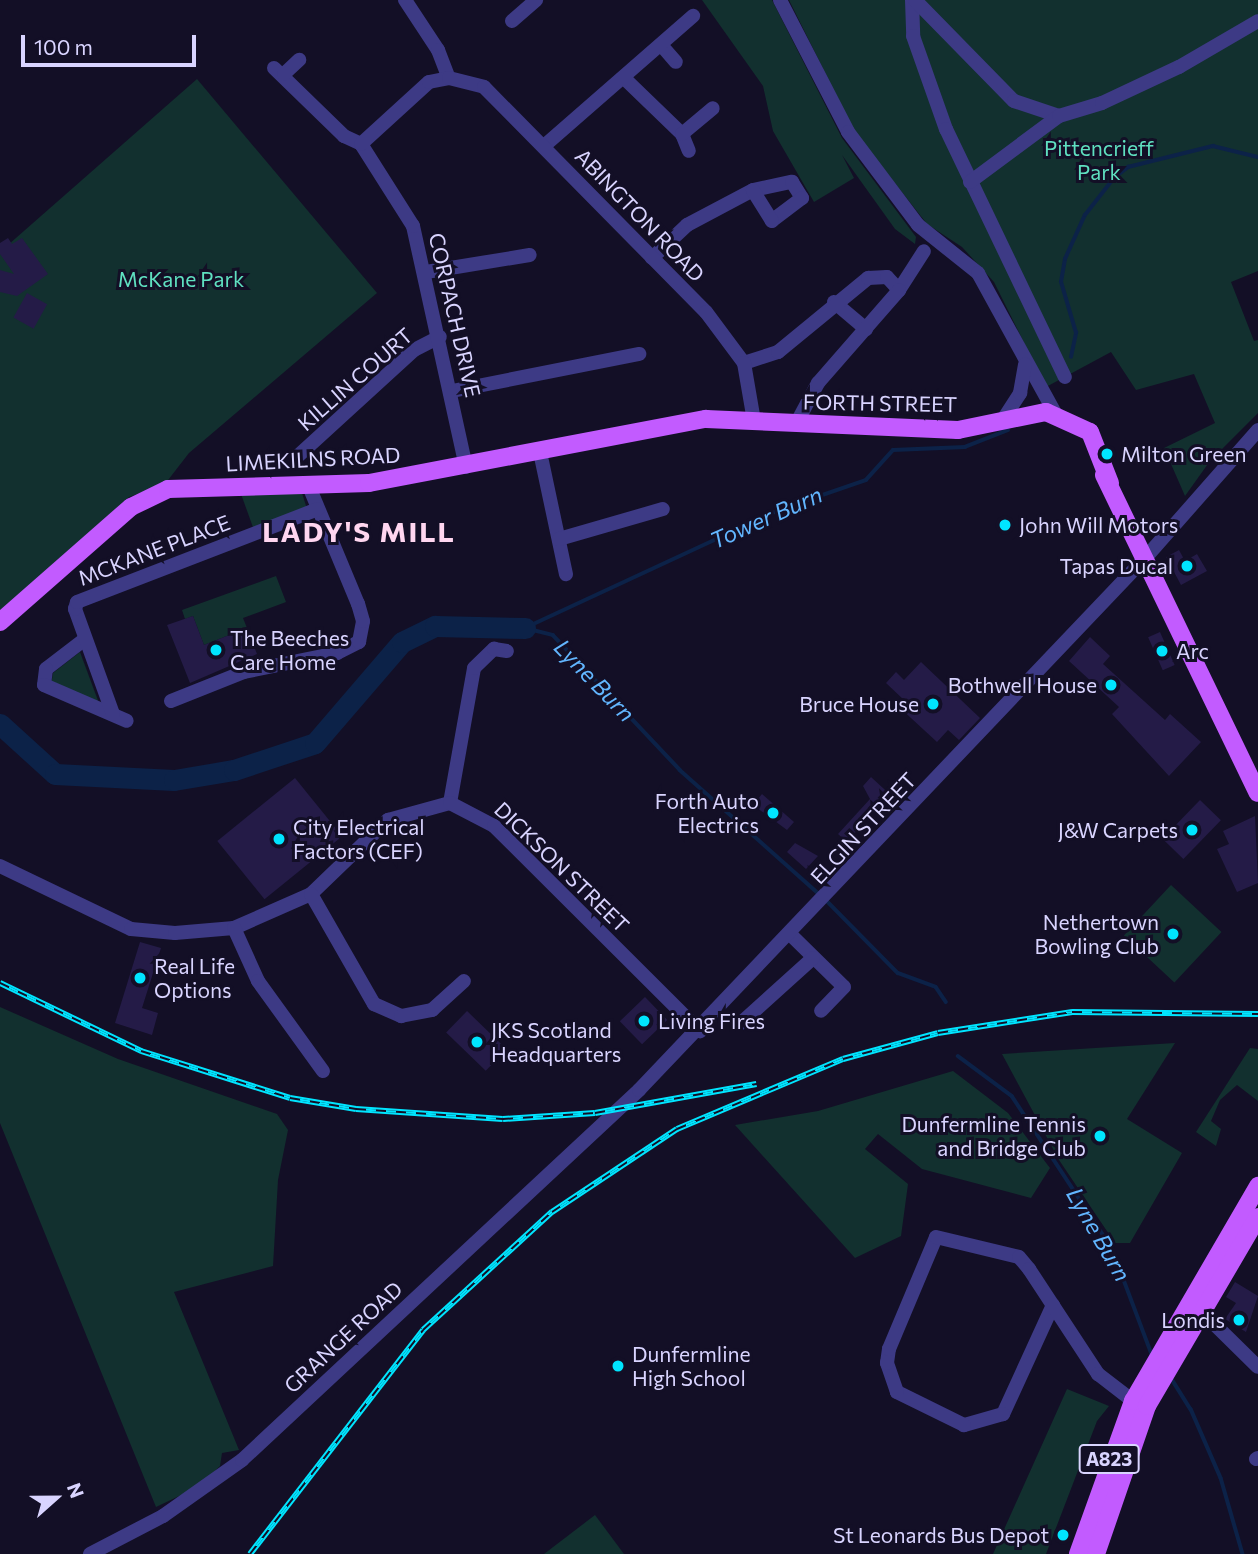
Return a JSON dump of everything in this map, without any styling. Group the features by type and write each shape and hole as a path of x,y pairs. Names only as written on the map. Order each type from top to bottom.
{"main road":[{"name":"FORTH STREET","path":"754,421 958,430 1004,418 1051,414"},
{"path":"1051,414 1090,432 1110,483 1258,793"},
{"name":"LIMEKILNS ROAD","path":"0,622 131,507 168,489 369,483 466,467 706,419 754,421"},
{"name":"A823","path":"1096,1554 1111,1499 1160,1367 1258,1186"},
{"name":"A823","path":"1078,1554 1133,1401 1202,1312 1258,1217"}],"street":[{"path":"361,144 429,82 449,78 438,50 405,0"},
{"path":"512,21 536,0"},
{"path":"780,0 848,132 924,230 978,273 1051,414"},
{"path":"914,0 1014,101 1059,117"},
{"path":"914,0 914,36 970,182 1065,377"},
{"path":"544,146 662,46 693,16"},
{"path":"970,182 1059,117 1101,103 1179,67 1258,21"},
{"path":"662,46 676,62"},
{"name":"CORPACH DRIVE","path":"299,60 279,71 344,136 361,144 413,226 426,272 466,467"},
{"name":"ABINGTON ROAD","path":"449,78 484,87 706,312 744,363 754,421"},
{"path":"624,78 682,134 690,151"},
{"path":"682,134 713,108"},
{"path":"652,258 687,225 753,190"},
{"path":"796,424 825,374 900,290 924,251"},
{"path":"426,272 530,255"},
{"path":"744,363 778,352 834,302 868,278 887,277 900,290"},
{"path":"834,302 866,328"},
{"name":"KILLIN COURT","path":"299,455 414,351 440,337"},
{"path":"452,391 639,354"},
{"path":"1004,418 1020,393 1025,364"},
{"name":"ELGIN STREET","path":"603,1122 700,1031 1147,556 1258,430"},
{"path":"540,452 566,575"},
{"path":"171,701 244,672 337,653 359,642 363,621 358,604 309,486"},
{"name":"MCKANE PLACE","path":"85,639 46,669 44,685 120,718 85,639 75,609 84,596 318,509"},
{"path":"559,539 663,509"},
{"path":"0,866 131,929 175,933 234,928 311,894 388,820 450,803 474,668 494,649 506,651"},
{"name":"DICKSON STREET","path":"450,803 494,826 700,1031"},
{"path":"311,894 374,1004 401,1016 432,1010 464,981"},
{"path":"234,928 258,981 323,1071"},
{"path":"790,935 844,987 821,1011"},
{"path":"741,1023 813,958"},
{"name":"GRANGE ROAD","path":"90,1554 163,1516 242,1460 603,1122"},
{"path":"1053,1305 1003,1414 964,1426 906,1401 887,1363 889,1349 936,1237 1019,1257 1053,1305 1105,1383 1133,1401"},
{"path":"1202,1312 1258,1367"}],"green space":[{"path":"702,0 772,0 842,138 916,237 915,244 895,229 842,155 854,178 814,202 773,131 763,86"},
{"name":"Pittencrieff Park","path":"789,0 1258,0 1258,271 1231,282 1254,341 1258,340 1258,413 1210,461 1185,496 1164,448 1215,423 1194,374 1136,390 1111,352 1046,387 994,282 962,247 927,224 854,131"},
{"name":"McKane Park","path":"197,79 377,293 189,453 165,484 129,497 0,611 0,252"},
{"path":"302,493 307,509 254,530 241,494"},
{"path":"276,576 286,602 243,618 247,628 204,645 193,616 185,619 182,610"},
{"path":"80,652 100,706 51,685 53,673"},
{"name":"Nethertown Bowling Club","path":"1171,885 1221,932 1174,983 1124,935"},
{"path":"0,1007 118,1059 277,1114 288,1130 278,1180 273,1266 174,1292 239,1450 222,1453 220,1466 198,1487 156,1507 0,1123"},
{"name":"Dunfermline Tennis and Bridge Club","path":"1175,1043 1127,1119 1182,1153 1130,1243 1115,1243 1059,1160 1002,1054"},
{"path":"1250,1048 1258,1049 1258,1101 1237,1085 1220,1100 1211,1121 1221,1129 1216,1146 1196,1132"},
{"path":"953,1071 1008,1113 1050,1168 1031,1198 922,1169 878,1134 865,1149 908,1184 901,1236 855,1258 735,1125 818,1111"},
{"path":"1067,1389 1109,1406 1097,1421 1046,1554 993,1554"},
{"path":"595,1515 624,1554 544,1554"}],"building":[{"path":"8,238 12,244 22,238 48,274 17,296 0,292 0,270 14,274 0,254 0,243"},
{"path":"27,293 47,304 34,329 13,317"},
{"name":"Tapas Ducal","path":"1179,550 1185,561 1197,554 1207,571 1181,585 1166,557"},
{"name":"The Beeches Care Home","path":"193,616 204,645 247,628 257,654 190,683 167,625"},
{"name":"Arc","path":"1160,632 1175,665 1163,670 1148,637"},
{"name":"Bothwell House","path":"1090,637 1110,656 1103,664 1165,720 1170,714 1201,742 1169,776 1112,714 1119,707 1069,661"},
{"name":"Bruce House","path":"921,662 980,718 959,740 948,730 937,742 899,707 905,701 886,683 896,672 904,680"},
{"path":"871,777 896,800 888,809 881,803 847,842 838,834 870,799 863,786"},
{"name":"City Electrical Factors (CEF)","path":"295,778 342,836 264,899 217,841"},
{"name":"Forth Auto Electrics","path":"762,794 794,822 787,830 753,805"},
{"name":"J&W Carpets","path":"1200,800 1221,820 1183,859 1162,839"},
{"path":"1255,816 1258,883 1237,892 1217,849 1229,844 1223,831"},
{"path":"795,843 818,856 806,869 787,852"},
{"name":"Real Life Options","path":"140,942 161,948 142,1008 158,1013 152,1035 115,1023"},
{"name":"Living Fires","path":"645,997 667,1020 642,1044 620,1021"},
{"name":"JKS Scotland Headquarters","path":"467,1011 507,1049 486,1071 446,1033"},
{"path":"1235,1282 1258,1296 1246,1332 1225,1319 1236,1303 1226,1297"}],"waterway":[{"name":"Tower Burn","path":"1071,357 1076,333 1061,282 1065,259 1085,215 1114,178 1128,167 1213,146 1258,157"},
{"name":"Tower Burn","path":"527,627 779,510 866,480 893,450 965,447 1008,430"},
{"name":"Lyne Burn","path":"0,724 55,774 174,780 234,770 315,743 402,642 435,626 525,628"},
{"name":"Lyne Burn","path":"525,628 553,635 680,770 819,894"},
{"name":"Lyne Burn","path":"825,899 898,973 936,987 946,1002"},
{"name":"Lyne Burn","path":"958,1056 1012,1096 1112,1248 1153,1357"},
{"name":"Lyne Burn","path":"1170,1376 1191,1409 1221,1478 1243,1554"}],"railway":[{"path":"0,983 141,1051 290,1098 356,1109 503,1119 595,1113 756,1084"},
{"path":"250,1554 423,1330 552,1212 677,1129 843,1059 938,1033 1072,1012 1258,1014"}],"place":[{"name":"Milton Green","path":"1107,454"},
{"name":"John Will Motors","path":"1005,525"},
{"name":"Tapas Ducal","path":"1187,566"},
{"name":"The Beeches Care Home","path":"216,650"},
{"name":"Arc","path":"1162,651"},
{"name":"Bothwell House","path":"1111,685"},
{"name":"Bruce House","path":"933,704"},
{"name":"Forth Auto Electrics","path":"773,813"},
{"name":"J&W Carpets","path":"1192,830"},
{"name":"City Electrical Factors (CEF)","path":"279,839"},
{"name":"Nethertown Bowling Club","path":"1173,934"},
{"name":"Real Life Options","path":"140,978"},
{"name":"Living Fires","path":"644,1021"},
{"name":"JKS Scotland Headquarters","path":"477,1042"},
{"name":"Dunfermline Tennis and Bridge Club","path":"1100,1136"},
{"name":"Londis","path":"1239,1320"},
{"name":"Dunfermline High School","path":"618,1366"},
{"name":"St Leonards Bus Depot","path":"1063,1535"}],"district":[{"name":"LADY'S MILL","path":"359,531"}]}
